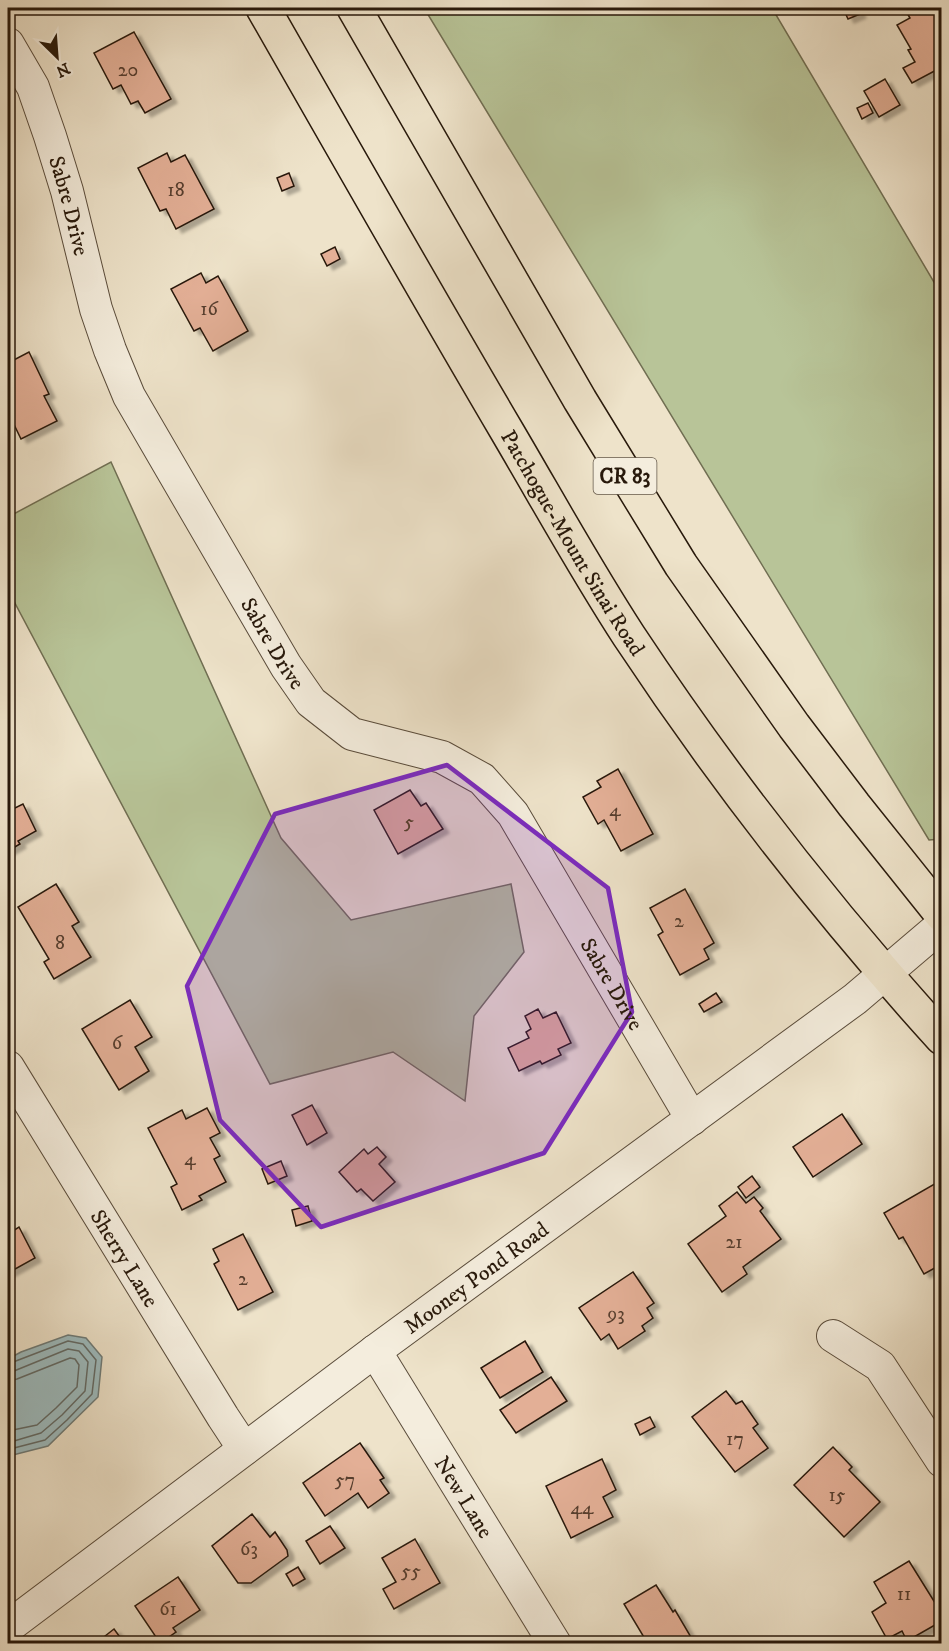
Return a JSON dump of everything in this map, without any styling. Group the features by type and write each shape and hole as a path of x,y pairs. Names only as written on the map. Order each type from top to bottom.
{"highway":[{"name":"Patchogue-Mount Sinai Road","path":"263,8 477,381 628,634 740,793 795,866 883,974 942,1038"},
{"name":"CR 83","path":"354,8 580,400 681,565 794,726 942,915"}],"street":[{"name":"Sabre Drive","path":"8,44 33,87 50,136 67,191 96,309 129,396 286,666 311,702 352,734 442,757 482,779 513,814 692,1119"},
{"name":"Mooney Pond Road","path":"8,1627 375,1351 855,999 942,926"},
{"name":"Sherry Lane","path":"8,1066 244,1449"},
{"path":"833,1336 880,1366 942,1461"},
{"name":"New Lane","path":"375,1351 555,1644"}],"highlighted area":[{"path":"447,765 608,888 632,1012 544,1153 321,1227 220,1120 187,986 275,814"}],"green space":[{"path":"424,8 772,8 941,294 941,839 929,840"},
{"path":"111,462 281,838 351,920 511,884 524,952 474,1016 465,1101 393,1052 270,1084 8,590 8,517"}],"water":[{"path":"68,1335 86,1338 102,1357 98,1397 48,1446 13,1455 8,1453 8,1359"}],"building":[{"path":"843,8 857,8 860,14 848,19"},
{"path":"904,8 942,9 942,67 912,83 903,68 915,62 908,50 911,49 897,25 910,18"},
{"path":"134,32 171,99 145,113 138,101 131,104 121,85 113,89 94,53"},
{"path":"885,79 900,105 879,117 864,91"},
{"path":"868,103 873,113 862,119 857,108"},
{"path":"167,153 171,162 185,155 214,209 176,229 166,209 160,211 138,168"},
{"path":"289,173 294,186 282,191 277,178"},
{"path":"335,247 340,259 327,266 321,254"},
{"path":"201,273 206,283 218,276 248,331 213,351 200,328 194,331 171,289"},
{"path":"29,352 49,394 44,396 57,421 21,439 8,412 8,363"},
{"path":"618,769 653,834 621,851 604,820 598,824 583,797 601,787 597,781"},
{"path":"410,790 421,806 426,803 443,829 398,854 374,810"},
{"path":"23,804 36,831 18,841 20,844 8,851 8,808 9,811"},
{"path":"56,884 79,922 72,926 91,957 54,979 44,962 49,959 18,907"},
{"path":"685,889 714,943 704,949 709,959 680,975 658,935 663,932 650,908"},
{"path":"716,993 722,1002 704,1012 699,1004"},
{"path":"130,1000 152,1037 135,1047 149,1071 119,1090 82,1029"},
{"path":"538,1009 543,1018 556,1012 571,1043 558,1049 561,1055 542,1064 540,1061 519,1071 508,1048 529,1038 526,1032 531,1029 525,1016"},
{"path":"312,1105 327,1133 307,1145 292,1115"},
{"path":"207,1108 220,1133 210,1138 220,1156 214,1159 226,1182 199,1196 202,1200 182,1210 171,1187 177,1184 148,1128 182,1110 186,1119"},
{"path":"842,1114 862,1144 813,1177 793,1147"},
{"path":"377,1147 386,1157 379,1164 395,1182 373,1201 361,1189 357,1192 339,1172 364,1149 368,1154"},
{"path":"281,1161 287,1176 268,1184 262,1169"},
{"path":"752,1176 760,1187 746,1198 738,1187"},
{"path":"938,1182 942,1189 942,1264 924,1274 903,1237 899,1239 884,1213"},
{"path":"737,1192 746,1203 754,1197 763,1208 760,1211 781,1239 743,1267 747,1274 722,1292 688,1244 726,1216 719,1206"},
{"path":"308,1206 312,1221 296,1226 292,1210"},
{"path":"19,1227 35,1258 8,1273 8,1234"},
{"path":"243,1234 273,1292 238,1310 214,1264 219,1261 213,1249"},
{"path":"633,1272 654,1303 647,1308 653,1318 642,1326 645,1331 618,1349 609,1334 601,1340 579,1308"},
{"path":"525,1341 543,1372 500,1398 481,1368"},
{"path":"551,1377 567,1401 516,1433 500,1410"},
{"path":"726,1391 736,1404 742,1401 758,1424 753,1428 768,1448 735,1472 692,1417"},
{"path":"650,1417 655,1427 640,1435 635,1424"},
{"path":"360,1443 384,1478 380,1480 389,1493 368,1508 358,1493 325,1516 303,1483"},
{"path":"833,1447 852,1467 849,1470 880,1502 844,1537 794,1485"},
{"path":"602,1459 616,1490 603,1497 613,1517 571,1538 546,1486"},
{"path":"252,1514 270,1537 275,1532 287,1550 288,1556 251,1583 238,1583 212,1546"},
{"path":"330,1526 345,1548 320,1564 306,1541"},
{"path":"415,1539 440,1583 394,1609 383,1589 396,1582 382,1558"},
{"path":"909,1561 942,1614 942,1621 907,1641 902,1631 887,1639 872,1612 886,1603 874,1582"},
{"path":"298,1567 305,1579 293,1586 286,1574"},
{"path":"178,1577 200,1610 173,1628 176,1632 160,1643 135,1606"},
{"path":"656,1585 673,1612 675,1610 695,1644 648,1644 624,1604"},
{"path":"114,1629 125,1644 95,1644"}]}
